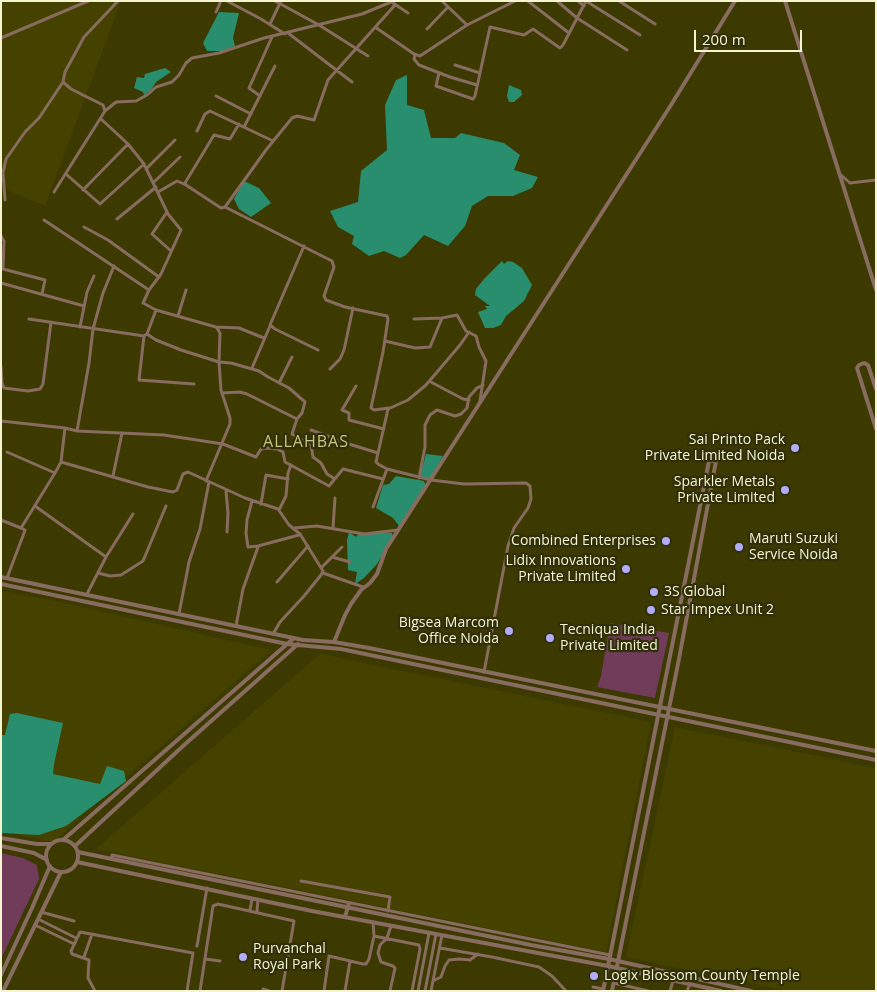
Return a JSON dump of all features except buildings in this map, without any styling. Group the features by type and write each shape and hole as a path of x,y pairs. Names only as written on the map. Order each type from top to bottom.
{"street":[{"path":"1,38 88,1"},
{"path":"5,200 3,173 6,159 39,118 63,82 65,72 84,37 118,1"},
{"path":"216,12 221,1"},
{"path":"227,1 286,33 352,82"},
{"path":"275,1 319,25 368,56"},
{"path":"376,27 415,55 422,55 467,26 515,1"},
{"path":"528,1 569,33"},
{"path":"557,1 576,18 627,50"},
{"path":"578,1 584,6"},
{"path":"439,73 436,86 471,99 475,96 489,28 491,26 524,35 533,29 558,48 563,45 586,1 640,35"},
{"path":"618,1 655,24"},
{"path":"334,642 345,615 363,588 377,574 383,555 671,105 735,1"},
{"path":"785,1 876,290"},
{"path":"54,192 105,111 116,102 136,100 147,95 156,87 172,82 179,76 186,63 192,58 219,53 272,36 370,12 391,2 408,13"},
{"path":"443,2 467,26"},
{"path":"270,24 281,3"},
{"path":"225,207 293,117 314,120 326,84 336,70 395,5"},
{"path":"427,29 448,7"},
{"path":"260,96 248,88 272,36"},
{"path":"415,55 414,60 416,63 439,73 477,85"},
{"path":"455,65 480,73"},
{"path":"244,127 275,66"},
{"path":"63,82 71,89 103,105 105,111"},
{"path":"216,96 251,114"},
{"path":"198,131 205,114 210,111 273,141"},
{"path":"100,119 128,144 144,164 167,212 181,230 159,277 143,303 156,310 216,327 240,328 264,338"},
{"path":"186,185 186,180 212,137 216,135 230,140 239,124"},
{"path":"146,169 175,140"},
{"path":"84,190 128,144"},
{"path":"154,182 180,157"},
{"path":"66,174 100,204 144,164"},
{"path":"838,173 845,181 850,183 876,180"},
{"path":"158,192 177,181 186,185 219,208 225,207 334,262 334,269 324,296 326,300 387,316 388,319 371,408 374,410 389,408 408,400 429,381 469,332"},
{"path":"118,219 156,187"},
{"path":"167,212 152,234 171,251"},
{"path":"44,220 150,290"},
{"path":"84,226 108,240 159,277"},
{"path":"1,236 4,241 3,269 45,280 42,294"},
{"path":"252,368 304,246"},
{"path":"77,431 93,329 103,293 114,266"},
{"path":"80,327 87,292 94,276"},
{"path":"1,284 84,306"},
{"path":"178,316 186,290"},
{"path":"330,369 340,358 344,350 353,308"},
{"path":"156,310 145,335 139,380 194,384"},
{"path":"414,319 442,318 456,314 466,330 477,337 478,346 486,363 479,405"},
{"path":"385,341 415,348 430,347 442,318"},
{"path":"30,319 145,335 219,362 231,363 262,372 291,389 305,402 302,413 297,419 293,434 311,445 313,457 321,463 327,474 335,479"},
{"path":"1,367 4,388 28,391 40,389 43,384 51,322"},
{"path":"270,326 318,350"},
{"path":"180,614 189,562 200,529 207,482 230,424 222,393 219,362 220,333 216,327"},
{"path":"279,383 292,357"},
{"path":"876,389 868,365 864,363 859,365 857,368 876,429"},
{"path":"429,381 468,400"},
{"path":"418,478 425,447 425,425 430,415 438,410 454,416 461,414 467,408 468,400 477,388 483,385"},
{"path":"356,386 342,410 349,413 349,420 384,429"},
{"path":"222,393 247,394 297,419"},
{"path":"389,408 377,463 387,469 418,478 464,484 526,483 529,484 531,489 528,508 514,528 508,546 484,672"},
{"path":"1,421 66,428 77,431 164,435 223,444 256,457 262,448 278,449 283,452 285,462 328,485 330,485 341,470 345,469 383,479"},
{"path":"21,528 61,462 66,428"},
{"path":"310,430 378,453"},
{"path":"112,476 122,433"},
{"path":"7,452 55,472"},
{"path":"592,989 603,990 708,462 716,461 668,717 612,991"},
{"path":"61,462 173,492 177,490 185,472 188,472 226,491 279,510 300,534 322,567 322,573 280,622 273,634"},
{"path":"279,510 286,496 291,465"},
{"path":"373,507 387,469"},
{"path":"261,504 266,475 288,479"},
{"path":"226,491 227,532"},
{"path":"333,528 336,498"},
{"path":"252,501 247,520 247,545 250,547 258,546 300,534"},
{"path":"35,506 106,557"},
{"path":"98,573 110,576 121,575 142,561 166,506"},
{"path":"87,594 106,557 133,514"},
{"path":"1,520 25,530 10,578 10,585"},
{"path":"293,528 313,526 364,534 399,530"},
{"path":"236,626 243,589 258,546"},
{"path":"277,582 308,546"},
{"path":"322,567 342,546"},
{"path":"332,557 350,562"},
{"path":"322,573 363,588"},
{"path":"1,577 303,640 334,642 580,690 876,752"},
{"path":"1,584 287,644 341,650 876,760"},
{"path":"63,840 294,638"},
{"path":"75,846 190,739 303,640"},
{"path":"1,838 37,844 51,844 63,840 70,841 78,852 78,862 71,869 61,872 55,870 47,860 47,850 51,844"},
{"path":"1,846 34,854 47,860"},
{"path":"78,852 348,905 531,945 610,957"},
{"path":"78,862 345,918 608,966 721,991"},
{"path":"1,975 50,866"},
{"path":"3,991 61,872"},
{"path":"301,881 390,897 388,911"},
{"path":"197,946 208,888"},
{"path":"250,910 252,898"},
{"path":"257,912 258,899"},
{"path":"200,991 215,905 218,904 294,921 282,991"},
{"path":"348,905 388,911 610,957 618,961 751,991"},
{"path":"345,918 348,905"},
{"path":"41,912 74,921"},
{"path":"38,919 76,938"},
{"path":"324,991 329,956 366,964 369,959 374,936 373,922"},
{"path":"35,925 74,944"},
{"path":"390,991 395,968 381,962 378,953 380,945 387,938 391,926"},
{"path":"95,991 88,978 89,960 71,953 80,932 193,953 187,991"},
{"path":"418,991 430,933"},
{"path":"84,957 92,934"},
{"path":"425,991 436,934"},
{"path":"432,991 442,935"},
{"path":"374,936 419,945 420,949 412,991"},
{"path":"440,948 539,967 552,976 566,991"},
{"path":"271,949 290,952"},
{"path":"433,981 441,978 449,960 470,960 478,954"},
{"path":"205,959 220,961"},
{"path":"345,991 350,961"},
{"path":"670,991 673,980"},
{"path":"614,983 628,988 648,991"},
{"path":"687,991 690,984"},
{"path":"264,989 269,991"}],"shaded area":[{"path":"1,1 121,1 45,206 1,187"},
{"path":"219,12 239,13 233,38 235,46 222,51 207,51 203,43"},
{"path":"165,68 171,72 156,82 151,90 144,95 143,92 134,88 137,77 144,78 145,74"},
{"path":"407,75 407,105 424,110 431,138 455,138 461,133 504,143 520,155 514,170 538,177 532,188 513,196 488,196 472,206 465,226 448,246 424,235 406,255 400,258 384,251 369,256 352,244 354,236 338,227 330,211 358,202 361,171 387,150 385,105 396,80"},
{"path":"509,85 521,90 522,95 514,102 509,102 507,96"},
{"path":"244,181 259,188 271,203 251,217 239,209 234,199"},
{"path":"502,261 504,264 508,261 513,262 522,268 532,285 524,301 506,316 501,325 485,328 478,312 487,309 485,306 490,306 475,295 476,289"},
{"path":"426,454 443,456 430,479 420,476"},
{"path":"396,476 424,481 426,486 399,526 393,518 376,508 383,485 389,484"},
{"path":"349,532 356,537 359,533 392,533 393,537 377,564 364,578 355,584 357,572 348,570 347,540"},
{"path":"1,591 51,600 271,650 87,811 60,836 57,843 1,831"},
{"path":"610,623 669,633 655,698 597,687 601,676"},
{"path":"320,654 651,722 606,952 96,849"},
{"path":"17,713 63,723 53,774 100,784 107,766 124,771 126,781 66,826 39,835 1,833 1,735 5,735 10,714"},
{"path":"675,727 876,768 876,991 788,991 626,957"},
{"path":"1,853 23,858 37,865 39,879 1,959"}],"place":[{"name":"Sai Printo Pack Private Limited Noida","path":"795,448"},
{"name":"Sparkler Metals Private Limited","path":"785,490"},
{"name":"Combined Enterprises","path":"666,541"},
{"name":"Maruti Suzuki Service Noida","path":"739,547"},
{"name":"Lidix Innovations Private Limited","path":"626,569"},
{"name":"3S Global","path":"654,592"},
{"name":"Star Impex Unit 2","path":"651,610"},
{"name":"Bigsea Marcom Office Noida","path":"509,631"},
{"name":"Tecniqua India Private Limited","path":"550,638"},
{"name":"Purvanchal Royal Park","path":"243,957"},
{"name":"Logix Blossom County Temple","path":"594,976"}],"district":[{"name":"ALLAHBAS","path":"306,442"}]}
